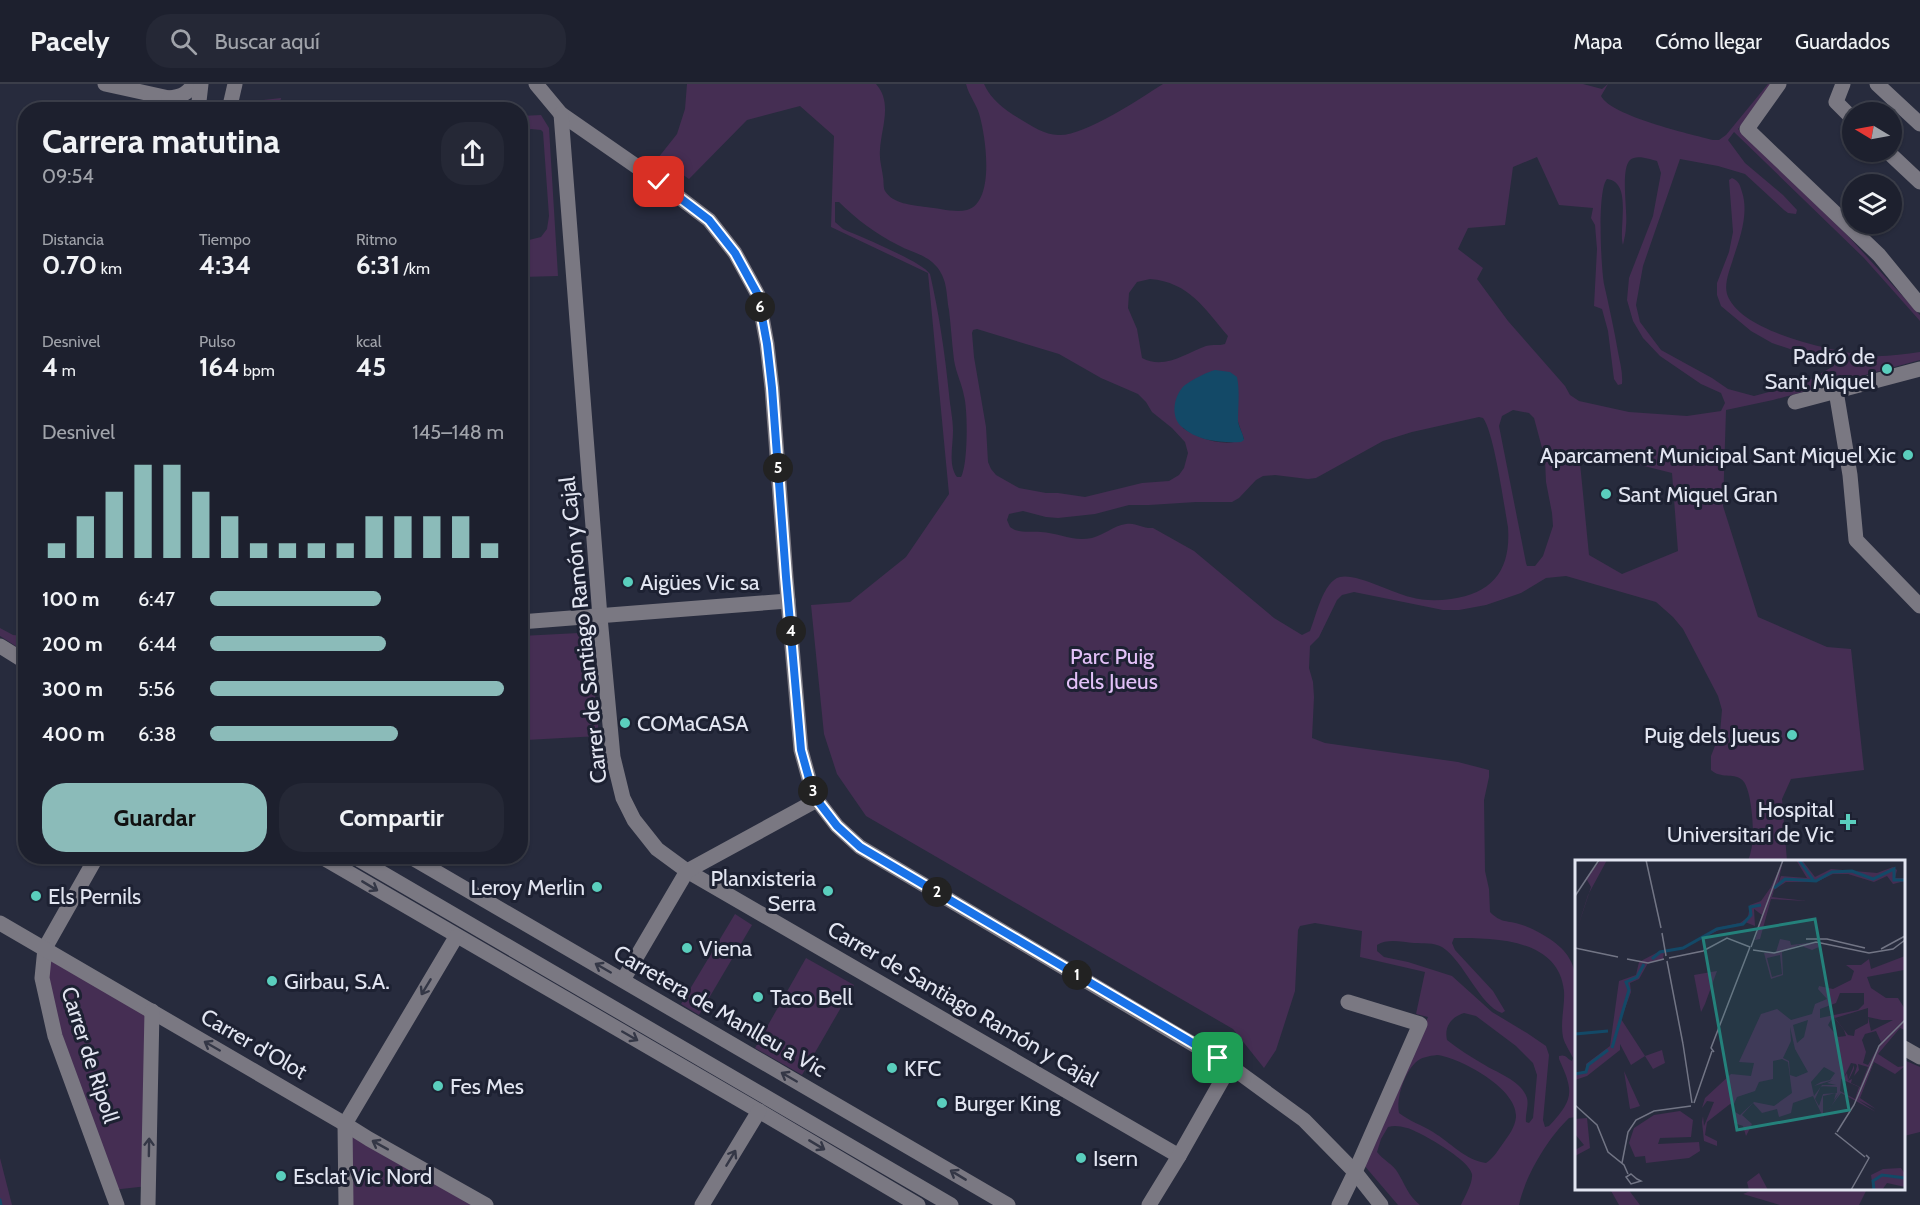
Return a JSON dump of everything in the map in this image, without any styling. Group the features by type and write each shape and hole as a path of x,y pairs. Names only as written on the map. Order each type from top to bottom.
{"street":[{"path":"105,84 169,98 187,93 194,84"},
{"path":"199,102 201,84"},
{"path":"231,102 235,84"},
{"path":"536,84 561,114 709,220 735,253 758,295 772,388 801,750 817,800 837,826 860,847 1230,1066 1304,1120 1355,1172 1382,1205"},
{"path":"1779,84 1747,129 1879,255 1920,305"},
{"path":"1842,108 1836,102 1843,84"},
{"path":"1877,84 1920,124"},
{"path":"169,98 174,102"},
{"name":"Carrer de Santiago Ramón y Cajal","path":"561,114 600,617 614,757 623,798 634,820 657,849 687,871 1179,1156"},
{"path":"1899,162 1920,182"},
{"path":"1795,402 1920,369"},
{"path":"1836,391 1850,475 1856,540 1920,606"},
{"path":"528,622 788,601"},
{"path":"0,646 18,657"},
{"path":"624,980 687,871 817,800"},
{"name":"Carrer de Ripoll","path":"92,864 45,948 42,978 56,1036 117,1205"},
{"path":"333,864 918,1205"},
{"path":"367,864 951,1205"},
{"name":"Carretera de Manlleu a Vic","path":"423,864 1008,1205"},
{"name":"Carrer d'Olot","path":"0,923 486,1205"},
{"path":"346,1205 345,1124 456,937"},
{"path":"1339,1205 1420,1024 1348,1002"},
{"path":"148,1205 152,1011"},
{"path":"1905,1049 1920,1057"},
{"path":"1149,1205 1230,1066"},
{"path":"702,1205 759,1111"}],"green space":[{"name":"Parc Puig dels Jueus","path":"687,84 876,84 881,91 885,107 880,154 885,191 893,199 903,203 957,211 967,210 976,205 982,195 986,169 980,117 966,84 984,84 995,100 1009,112 1039,130 1058,135 1082,130 1127,107 1163,84 1583,84 1602,89 1608,84 1601,96 1619,110 1670,129 1719,140 1726,135 1768,84 1773,84 1738,129 1842,230 1842,234 1848,236 1920,315 1920,321 1864,258 1734,132 1728,140 1745,163 1783,195 1797,210 1796,214 1784,210 1745,174 1680,159 1643,266 1636,305 1640,322 1661,350 1728,389 1754,396 1806,382 1832,367 1834,364 1831,360 1772,343 1751,331 1721,306 1717,295 1717,283 1729,252 1733,232 1729,180 1732,178 1740,185 1745,208 1741,234 1726,285 1727,294 1735,308 1768,329 1790,338 1834,350 1870,356 1920,352 1920,360 1773,400 1726,410 1723,506 1758,617 1827,647 1851,649 1864,770 1791,779 1782,799 1787,860 1748,860 1753,833 1747,788 1741,779 1711,770 1711,756 1720,733 1722,710 1718,696 1683,629 1656,602 1566,576 1546,578 1521,593 1486,605 1459,610 1443,610 1354,592 1342,595 1337,600 1319,637 1310,646 1309,668 1314,697 1312,738 1325,743 1458,762 1489,770 1484,800 1485,871 1490,912 1500,920 1525,926 1547,937 1560,947 1572,964 1575,975 1575,1117 1569,1118 1561,1126 1546,1147 1526,1182 1519,1205 1461,1205 1471,1181 1472,1174 1469,1168 1443,1147 1422,1134 1404,1127 1388,1127 1377,1152 1396,1170 1409,1193 1420,1205 1398,1205 1363,1164 1428,1017 1416,1014 1425,972 1360,957 1362,931 1315,923 1300,926 1295,991 1276,1050 1264,1068 1233,1029 866,816 837,774 824,734 811,605 850,602 906,557 949,494 928,273 831,227 834,136 800,106 747,120 689,179 658,158 677,134 685,109","holes":["1537,157 1559,205 1593,208 1591,218 1595,225 1597,249 1594,306 1602,309 1608,331 1614,379 1618,385 1622,384 1621,368 1603,275 1601,229 1604,186 1607,179 1615,182 1620,188 1623,207 1623,245 1626,229 1625,173 1627,165 1636,157 1657,161 1661,173 1653,216 1629,278 1627,300 1633,321 1643,338 1660,356 1701,384 1721,393 1725,403 1721,411 1687,416 1629,412 1579,401 1570,395 1565,386 1508,321 1477,279 1483,268 1458,249 1468,228 1505,225 1513,167","835,202 839,202 882,236 928,259 943,277 947,293 954,360 966,413 966,450 961,477 957,477 953,467 952,417 930,274 903,256 843,229 835,222","1150,279 1175,285 1195,298 1228,336 1225,344 1206,346 1167,361 1159,362 1142,358 1137,329 1128,308 1129,293 1137,282","977,329 1059,354 1101,378 1138,394 1152,412 1185,442 1188,453 1184,468 1179,475 1169,481 1142,483 1085,497 1019,488 996,475 988,462 986,427 974,357 973,330","1198,378 1238,385 1238,422 1244,439 1229,443 1212,441 1183,428 1178,404 1179,393","1513,410 1529,413 1534,418 1545,459 1553,526 1543,556 1535,566 1527,566 1499,426 1502,416","1483,418 1495,453 1508,527 1508,542 1503,567 1489,585 1478,591 1466,596 1441,600 1415,598 1355,578 1340,577 1329,585 1310,631 1302,635 1274,618 1194,551 1153,528 1126,524 1092,538 1079,539 1048,533 1017,531 1010,527 1007,520 1009,514 1023,511 1058,518 1095,514 1129,505 1232,502 1263,476 1316,478 1383,441 1412,432","1612,458 1672,473 1678,551 1622,574 1589,555 1580,463","1454,938 1487,939 1522,945 1538,951 1550,960 1559,974 1564,991 1563,1037 1573,1058 1572,1061 1565,1056 1559,1056 1569,1095 1563,1109 1549,1126 1545,1127 1543,1120 1549,1055 1546,1046 1492,1012 1452,976 1384,957 1377,951 1377,945 1395,941 1439,945 1458,962 1486,1002 1502,1013 1505,1011 1493,991 1455,950 1452,943","1464,1013 1476,1016 1516,1046 1533,1063 1537,1075 1533,1118 1529,1123 1526,1122 1527,1098 1520,1086 1469,1056 1447,1040 1447,1031 1452,1020","1437,1055 1447,1057 1486,1077 1508,1096 1514,1106 1516,1117 1513,1127 1508,1137 1486,1163 1465,1155 1433,1132 1399,1113 1400,1094 1411,1068 1422,1058"]},
{"path":"281,98 280,102 244,102"},
{"path":"541,115 549,128 558,276 528,277 528,240 541,237 547,229 549,216 543,132 528,130 528,116"},
{"path":"0,628 18,635 18,648 0,636"},
{"path":"579,633 590,641 599,736 528,740 528,636"},
{"path":"735,914 752,925 699,1015 681,1004"},
{"path":"45,948 152,1011 148,1186 112,1190 55,1036"},
{"path":"806,958 854,985 802,1075 755,1048"},
{"path":"1905,1060 1920,1067 1920,1132 1905,1136"},
{"path":"345,1124 486,1205 346,1205"},
{"path":"0,1158 12,1205 0,1205"},
{"path":"1611,1190 1629,1190 1640,1205 1619,1205"},
{"path":"1752,1190 1866,1190 1859,1205 1780,1205 1743,1194"}],"water":[{"path":"1215,370 1230,372 1237,377 1238,421 1244,440 1241,442 1202,438 1188,432 1176,419 1174,408 1182,388"}],"waterway":[{"path":"0,1200 1,1205"}],"place":[{"name":"Padró de Sant Miquel","path":"1887,369"},
{"name":"Aparcament Municipal Sant Miquel Xic","path":"1908,455"},
{"name":"Sant Miquel Gran","path":"1606,494"},
{"name":"Aigües Vic sa","path":"628,582"},
{"name":"COMaCASA","path":"625,723"},
{"name":"Puig dels Jueus","path":"1792,735"},
{"name":"Hospital Universitari de Vic","path":"1848,822"},
{"name":"Leroy Merlin","path":"597,887"},
{"name":"Planxisteria Serra","path":"828,891"},
{"name":"Els Pernils","path":"36,896"},
{"name":"Viena","path":"687,948"},
{"name":"Girbau, S.A.","path":"272,981"},
{"name":"Taco Bell","path":"758,997"},
{"name":"KFC","path":"892,1068"},
{"name":"Fes Mes","path":"438,1086"},
{"name":"Burger King","path":"942,1103"},
{"name":"Isern","path":"1081,1158"},
{"name":"Esclat Vic Nord","path":"281,1176"}],"route":[{"path":"659,182 709,220 735,253 758,295 772,388 801,750 817,800 837,826 860,847 1218,1058"}]}
